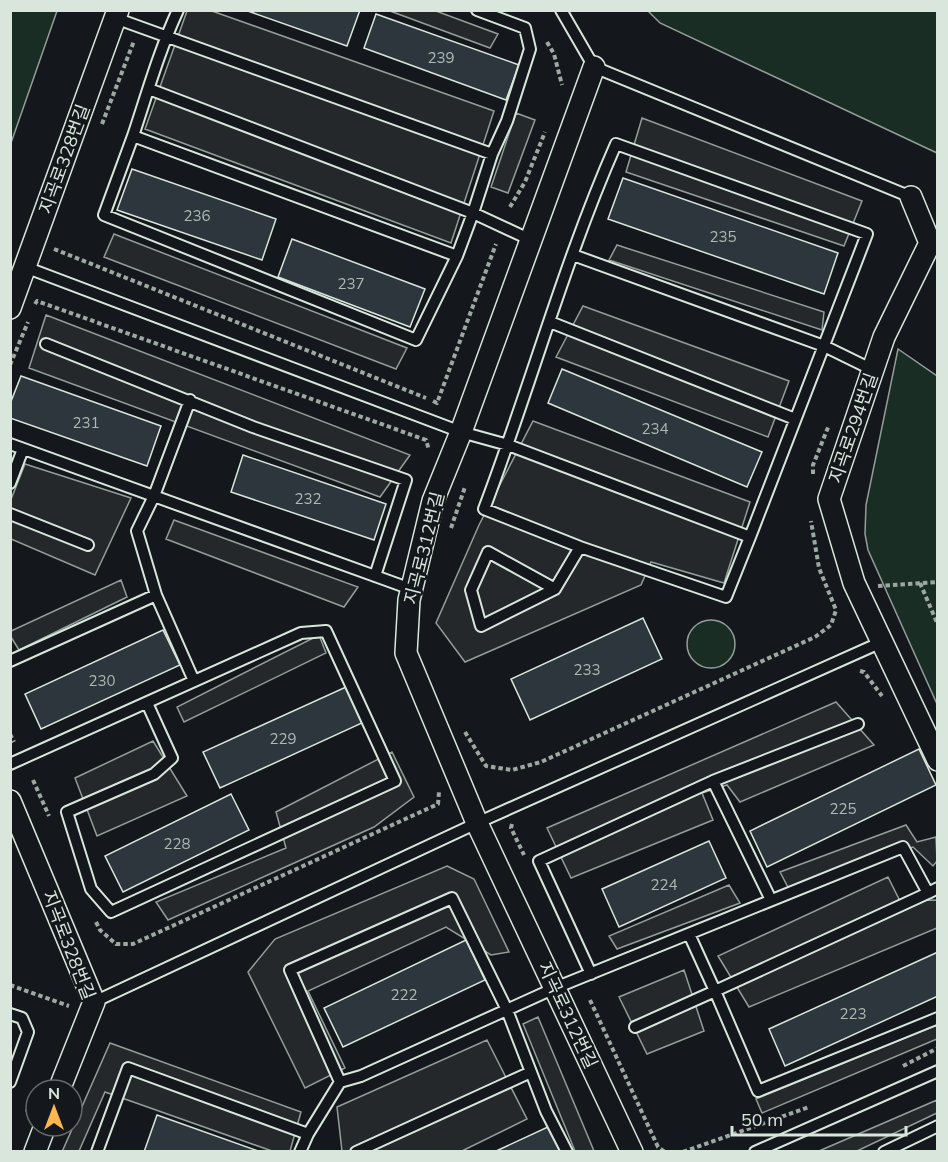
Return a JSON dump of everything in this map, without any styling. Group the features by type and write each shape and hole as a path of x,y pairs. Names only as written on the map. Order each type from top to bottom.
{"street":[{"name":"지곡로328번길","path":"10,308 116,14"},
{"name":"지곡로312번길","path":"594,67 461,432 433,501 411,589 406,653 477,823 632,1152"},
{"name":"지곡로294번길","path":"911,196 930,243 884,337 830,499 857,589 884,641 938,760"},
{"name":"지곡로328번길","path":"10,801 94,1002 65,1078"}],"lane":[{"path":"178,10 166,36 104,215 416,340 457,256 531,49 525,28 477,10"},
{"path":"561,10 594,67 911,196"},
{"path":"116,14 166,36 492,154"},
{"path":"149,89 473,213 531,240"},
{"path":"133,136 457,256"},
{"path":"616,144 867,234 726,597 580,547 484,508 508,446 550,322 593,197 616,144"},
{"path":"573,255 824,346 873,370"},
{"path":"25,267 461,432 508,446 750,537"},
{"path":"550,322 795,419"},
{"path":"46,344 253,427 406,480 375,576"},
{"path":"190,400 154,496 137,531 156,595 194,681"},
{"path":"10,444 411,589"},
{"path":"10,483 23,448"},
{"path":"10,514 88,545"},
{"path":"555,589 488,552 471,590 481,626 555,589 580,547"},
{"path":"10,662 156,595"},
{"path":"10,764 301,633 326,631 395,781 111,912 91,889 67,812 154,774 172,758 147,703"},
{"path":"94,1002 477,823 884,641"},
{"path":"591,974 539,861 713,781 858,724"},
{"path":"713,781 771,900"},
{"path":"300,1152 308,1134 340,1082 362,1076 555,988 903,847 933,891 635,1027"},
{"path":"340,1082 290,970 452,898 507,1010 546,1111 567,1152"},
{"path":"689,934 758,1091 938,1018"},
{"path":"10,1014 22,1018 28,1032 10,1082"},
{"path":"97,1152 128,1068 308,1134"},
{"path":"755,1152 938,1071"},
{"path":"357,1152 531,1072"},
{"path":"884,1152 938,1126"}],"path":[{"path":"559,95 563,84"},
{"path":"510,207 525,182 546,128"},
{"path":"54,249 437,403 495,244"},
{"path":"10,365 37,301 426,440"},
{"path":"450,531 468,478"},
{"path":"830,596 857,589 938,582"},
{"path":"920,583 938,625"},
{"path":"459,722 486,766 512,770 541,762 815,637"},
{"path":"856,670 864,672 884,700"},
{"path":"10,734 14,742"},
{"path":"133,944 438,804"},
{"path":"511,828 513,818"},
{"path":"10,985 69,1006"},
{"path":"591,1000 658,1147 665,1152"},
{"path":"898,1068 938,1048"},
{"path":"683,1152 816,1105"}],"green space":[{"path":"10,11 57,11 11,143"},
{"path":"648,11 937,11 937,153 660,23"},
{"path":"898,349 937,376 937,704 868,550 865,534 866,505"},
{"path":"711,620 728,627 735,644 728,661 711,668 694,661 687,644 694,627"}],"shaded area":[{"path":"187,11 212,11 494,111 451,243 145,129"},
{"path":"390,11 436,11 498,34 490,48"},
{"path":"516,113 535,120 508,193 491,187"},
{"path":"642,118 862,201 844,246 626,172"},
{"path":"114,234 407,348 396,369 104,257"},
{"path":"617,245 824,312 822,330 609,260"},
{"path":"583,306 789,381 768,437 556,357"},
{"path":"46,315 410,455 380,497 29,368"},
{"path":"533,421 750,502 724,583 651,562 641,585 465,662 436,623 479,525"},
{"path":"25,464 131,498 95,575 11,539 10,502"},
{"path":"174,520 358,587 344,607 166,539"},
{"path":"121,580 127,597 19,650 11,637 11,631"},
{"path":"319,635 326,653 184,722 177,707"},
{"path":"836,702 874,745 740,802 727,785 702,793 713,820 571,878 547,828"},
{"path":"153,741 187,796 97,836 75,778"},
{"path":"392,752 414,797 374,827 168,920 156,902 286,848 276,812"},
{"path":"906,825 917,842 936,837 937,861 933,866 913,847 789,889 780,872"},
{"path":"447,866 474,879 509,952 491,955 446,927 308,991 345,1068 305,1088 248,972 275,939"},
{"path":"888,877 900,901 937,900 937,928 749,1007 718,956"},
{"path":"729,885 740,903 617,949 609,936"},
{"path":"684,970 704,1031 647,1054 619,997"},
{"path":"538,1017 594,1151 575,1151 523,1024"},
{"path":"937,1025 937,1039 762,1113 756,1099"},
{"path":"487,1040 527,1119 462,1151 342,1151 337,1107"},
{"path":"110,1043 301,1112 290,1151 272,1151 105,1092 79,1151 62,1152 68,1138 84,1138 84,1102"},
{"path":"937,1100 937,1113 857,1151 819,1151"}],"building":[{"path":"245,10 360,10 347,46"},
{"path":"376,14 519,65 506,100 364,48"},
{"path":"132,169 276,219 262,260 117,210"},
{"path":"623,178 838,253 824,294 608,219"},
{"path":"292,239 425,289 410,327 278,277"},
{"path":"562,369 762,452 747,487 548,403"},
{"path":"21,376 161,426 147,466 10,418 10,404"},
{"path":"243,455 386,504 374,540 231,492"},
{"path":"643,618 662,659 530,720 511,679"},
{"path":"163,630 180,665 41,729 25,694"},
{"path":"346,687 362,723 220,788 203,752"},
{"path":"919,749 936,785 767,867 750,831"},
{"path":"231,794 249,830 123,892 105,856"},
{"path":"709,841 726,878 619,927 602,889"},
{"path":"466,940 485,980 343,1047 324,1008"},
{"path":"938,952 938,996 785,1066 769,1029"},
{"path":"157,1115 261,1152 144,1152"},
{"path":"550,1126 562,1152 494,1152"}]}
